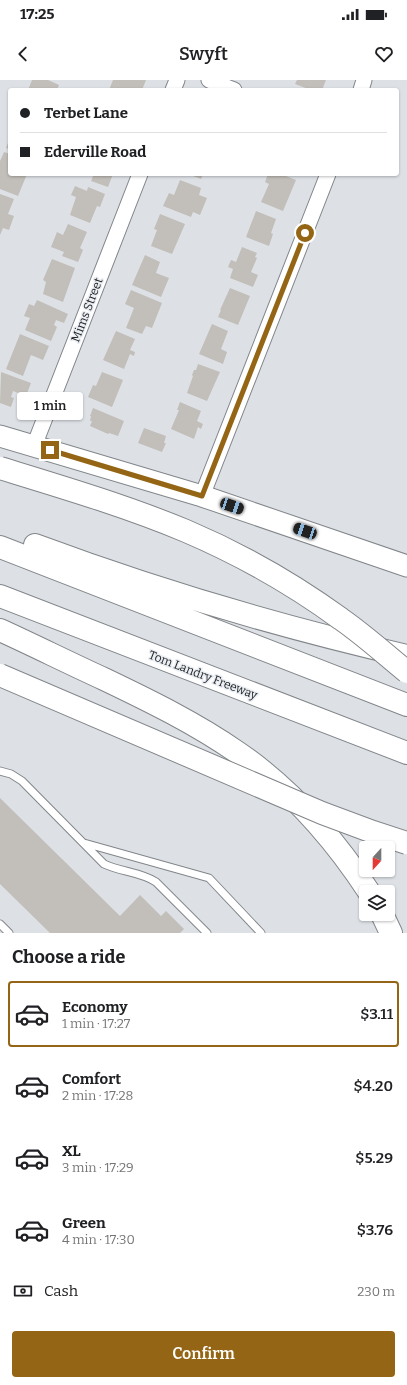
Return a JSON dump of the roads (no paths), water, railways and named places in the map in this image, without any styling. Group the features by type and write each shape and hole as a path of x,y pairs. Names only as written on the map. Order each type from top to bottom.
{"highway":[{"path":"0,468 154,518 230,552 268,572 341,619 407,672"},
{"path":"0,532 129,578 213,605 327,637 407,656"},
{"path":"0,547 407,705"},
{"name":"Tom Landry Freeway","path":"0,596 407,754"},
{"path":"0,630 170,711 206,731 238,752 270,777 313,818 327,833 364,885"},
{"path":"0,675 322,813 372,832 407,843"},
{"path":"385,921 391,933"}],"street":[{"path":"209,80 229,88"},
{"name":"Mims Street","path":"34,446 139,176"},
{"path":"202,496 327,176"},
{"path":"0,436 202,496 407,566"}],"lane":[{"path":"0,771 11,774 22,781 104,864 113,868 150,878 156,882 207,933"},
{"path":"83,843 209,878 262,933"},
{"path":"0,924 9,933"}]}
